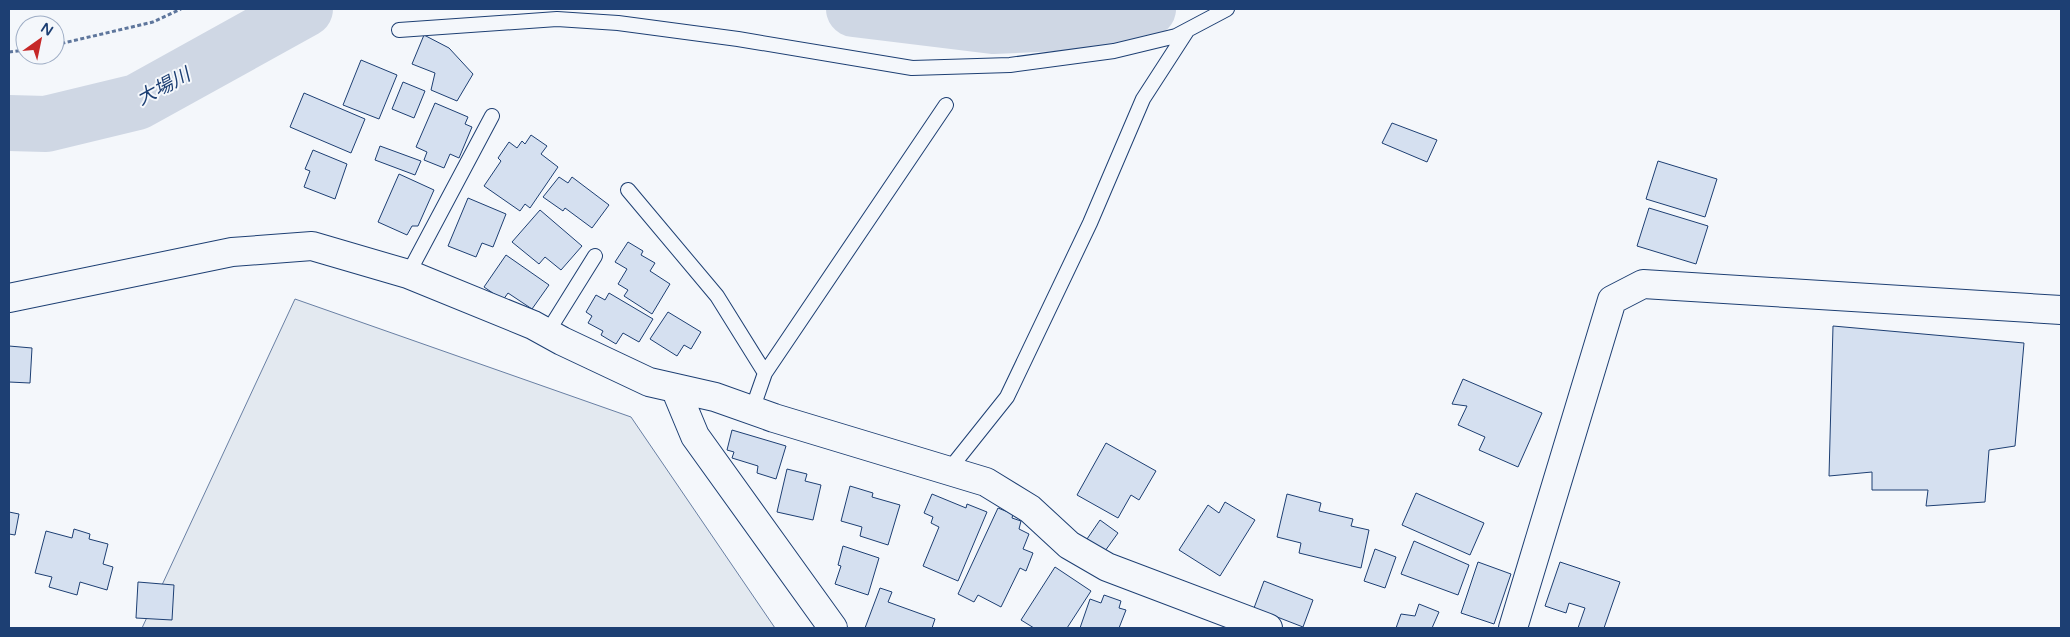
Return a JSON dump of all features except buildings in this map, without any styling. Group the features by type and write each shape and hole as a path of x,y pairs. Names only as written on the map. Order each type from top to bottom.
{"street":[{"path":"9,298 232,252 312,246 408,274 533,325 649,382 715,397 986,482 1030,509 1068,545 1107,567 1268,628"},
{"path":"1513,628 1612,300 1643,284 2061,310"},
{"path":"675,388 695,436 833,628"}],"lane":[{"path":"399,30 557,19 618,23 738,39 912,68 1020,64 1114,51 1176,36 1227,9"},
{"path":"948,471 1006,396 1090,223 1143,99 1187,30"},
{"path":"752,410 765,374 946,105"},
{"path":"408,274 492,116"},
{"path":"628,190 717,296 765,374"},
{"path":"547,333 596,256"}],"path":[{"path":"65,43 153,22 181,9"}],"shaded area":[{"path":"295,299 631,417 775,628 142,628"}],"waterway":[{"name":"大場川","path":"9,123 46,124 137,102 305,9"},
{"name":"大場川","path":"854,9 993,26 1082,22 1148,9"}]}
